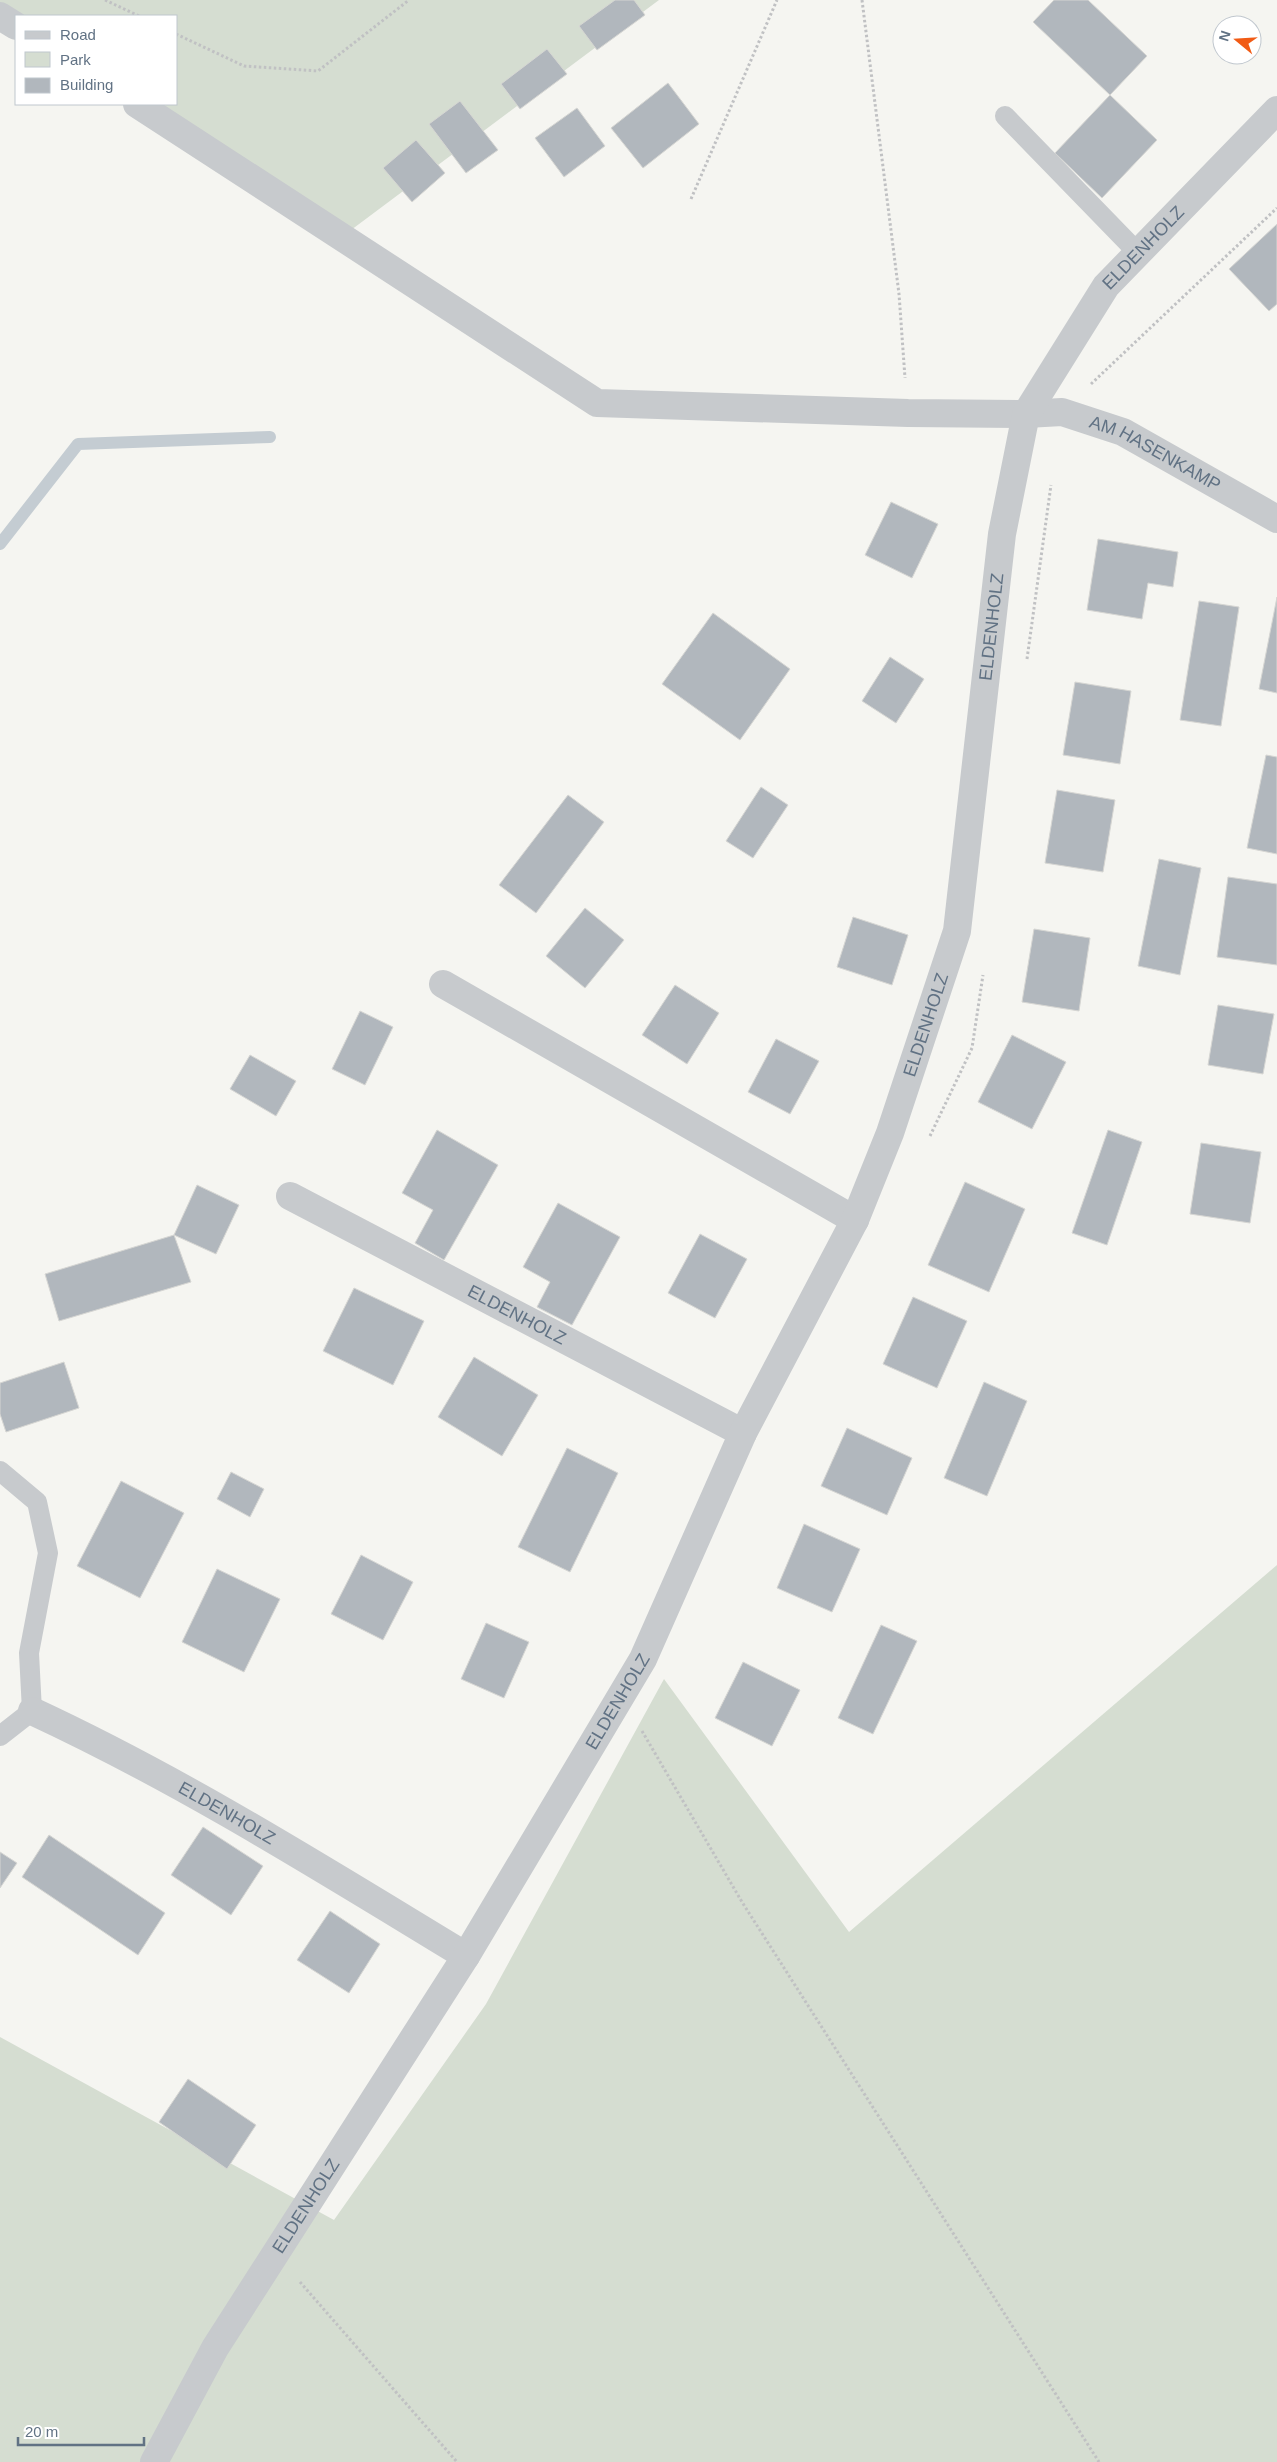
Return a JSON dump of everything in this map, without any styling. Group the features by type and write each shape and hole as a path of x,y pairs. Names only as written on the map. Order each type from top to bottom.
{"street":[{"path":"0,16 15,25"},
{"name":"AM HASENKAMP","path":"139,105 598,403 908,413 1026,414 1062,412 1123,432 1277,519"},
{"name":"ELDENHOLZ","path":"154,2462 215,2348 466,1956 643,1660 743,1434 855,1220 890,1133 956,931 1002,534 1026,414 1106,286 1277,110"},
{"path":"443,984 855,1220"},
{"name":"ELDENHOLZ","path":"290,1196 743,1434"},
{"name":"ELDENHOLZ","path":"32,1711 106,1745 230,1814 466,1956"}],"lane":[{"path":"1005,116 1138,253"},
{"path":"0,1471 37,1502 48,1553 29,1653 32,1711 0,1736"}],"path":[{"path":"105,0 137,15"},
{"path":"178,35 244,66 318,71 409,0"},
{"path":"691,199 777,0"},
{"path":"862,0 898,294 908,413"},
{"path":"1062,412 1277,208"},
{"path":"621,1696 742,1902 1099,2462"},
{"path":"275,2254 457,2462"}],"green space":[{"path":"0,0 659,0 343,236 139,105 178,105 178,15 0,16"},
{"path":"1277,1565 1277,2462 0,2462 0,2037 334,2220 486,2004 664,1679 849,1932"}],"building":[{"path":"615,0 634,0 645,15 597,50 579,26"},
{"path":"1054,0 1088,0 1147,56 1110,95 1033,22"},
{"path":"547,49 567,74 520,109 501,84"},
{"path":"668,83 699,124 643,168 611,128"},
{"path":"1110,95 1157,140 1102,198 1055,153"},
{"path":"460,101 498,150 466,173 429,124"},
{"path":"577,108 605,146 564,177 535,138"},
{"path":"416,140 445,173 412,202 383,168"},
{"path":"1277,224 1277,304 1269,311 1229,269"},
{"path":"891,502 938,524 912,578 865,555"},
{"path":"1098,539 1178,552 1173,587 1148,583 1142,619 1087,610"},
{"path":"1277,597 1277,693 1259,689"},
{"path":"1199,601 1239,607 1221,726 1180,720"},
{"path":"713,613 790,669 740,740 662,684"},
{"path":"890,657 924,679 896,723 862,701"},
{"path":"1075,682 1131,691 1120,764 1063,755"},
{"path":"1266,755 1277,757 1277,854 1247,848"},
{"path":"761,787 788,805 753,858 726,841"},
{"path":"1057,790 1115,800 1103,872 1045,863"},
{"path":"568,795 604,822 536,913 499,885"},
{"path":"1159,859 1201,868 1180,975 1138,966"},
{"path":"1228,877 1277,884 1277,965 1217,957"},
{"path":"585,908 624,940 585,988 546,956"},
{"path":"853,917 908,935 892,985 837,967"},
{"path":"1034,929 1090,938 1079,1011 1022,1002"},
{"path":"675,985 719,1013 687,1064 642,1035"},
{"path":"1218,1005 1274,1014 1263,1074 1208,1065"},
{"path":"360,1011 393,1027 365,1085 332,1069"},
{"path":"1012,1035 1066,1062 1032,1129 978,1102"},
{"path":"776,1039 819,1061 790,1114 748,1092"},
{"path":"250,1055 296,1081 276,1116 230,1089"},
{"path":"437,1130 498,1165 444,1260 415,1243 433,1210 402,1193"},
{"path":"1108,1130 1142,1142 1107,1245 1072,1233"},
{"path":"1201,1143 1261,1152 1250,1223 1190,1214"},
{"path":"965,1182 1025,1209 989,1292 928,1265"},
{"path":"197,1185 239,1205 216,1254 174,1235"},
{"path":"558,1203 620,1237 572,1325 537,1307 550,1282 523,1267"},
{"path":"700,1234 747,1259 715,1318 668,1293"},
{"path":"174,1235 191,1282 59,1321 45,1274"},
{"path":"354,1288 424,1321 393,1385 323,1351"},
{"path":"913,1297 967,1321 937,1388 883,1364"},
{"path":"474,1357 538,1395 502,1456 438,1417"},
{"path":"64,1362 79,1408 6,1432 0,1414 0,1383"},
{"path":"984,1382 1027,1401 987,1496 944,1478"},
{"path":"847,1428 912,1458 887,1515 821,1486"},
{"path":"567,1448 618,1473 570,1572 518,1547"},
{"path":"231,1472 264,1489 250,1517 217,1499"},
{"path":"121,1481 184,1513 140,1598 77,1566"},
{"path":"804,1524 860,1549 832,1612 777,1588"},
{"path":"361,1555 413,1582 383,1640 331,1614"},
{"path":"217,1569 280,1599 244,1672 182,1642"},
{"path":"486,1623 529,1642 504,1698 461,1679"},
{"path":"881,1625 917,1641 873,1734 838,1718"},
{"path":"743,1662 800,1690 772,1746 715,1718"},
{"path":"203,1827 263,1866 231,1915 171,1875"},
{"path":"49,1835 165,1913 138,1955 22,1877"},
{"path":"0,1852 17,1863 0,1888"},
{"path":"330,1911 380,1944 349,1993 297,1960"},
{"path":"188,2079 256,2125 227,2169 159,2122"}],"waterway":[{"path":"0,544 78,444 270,437"}]}
